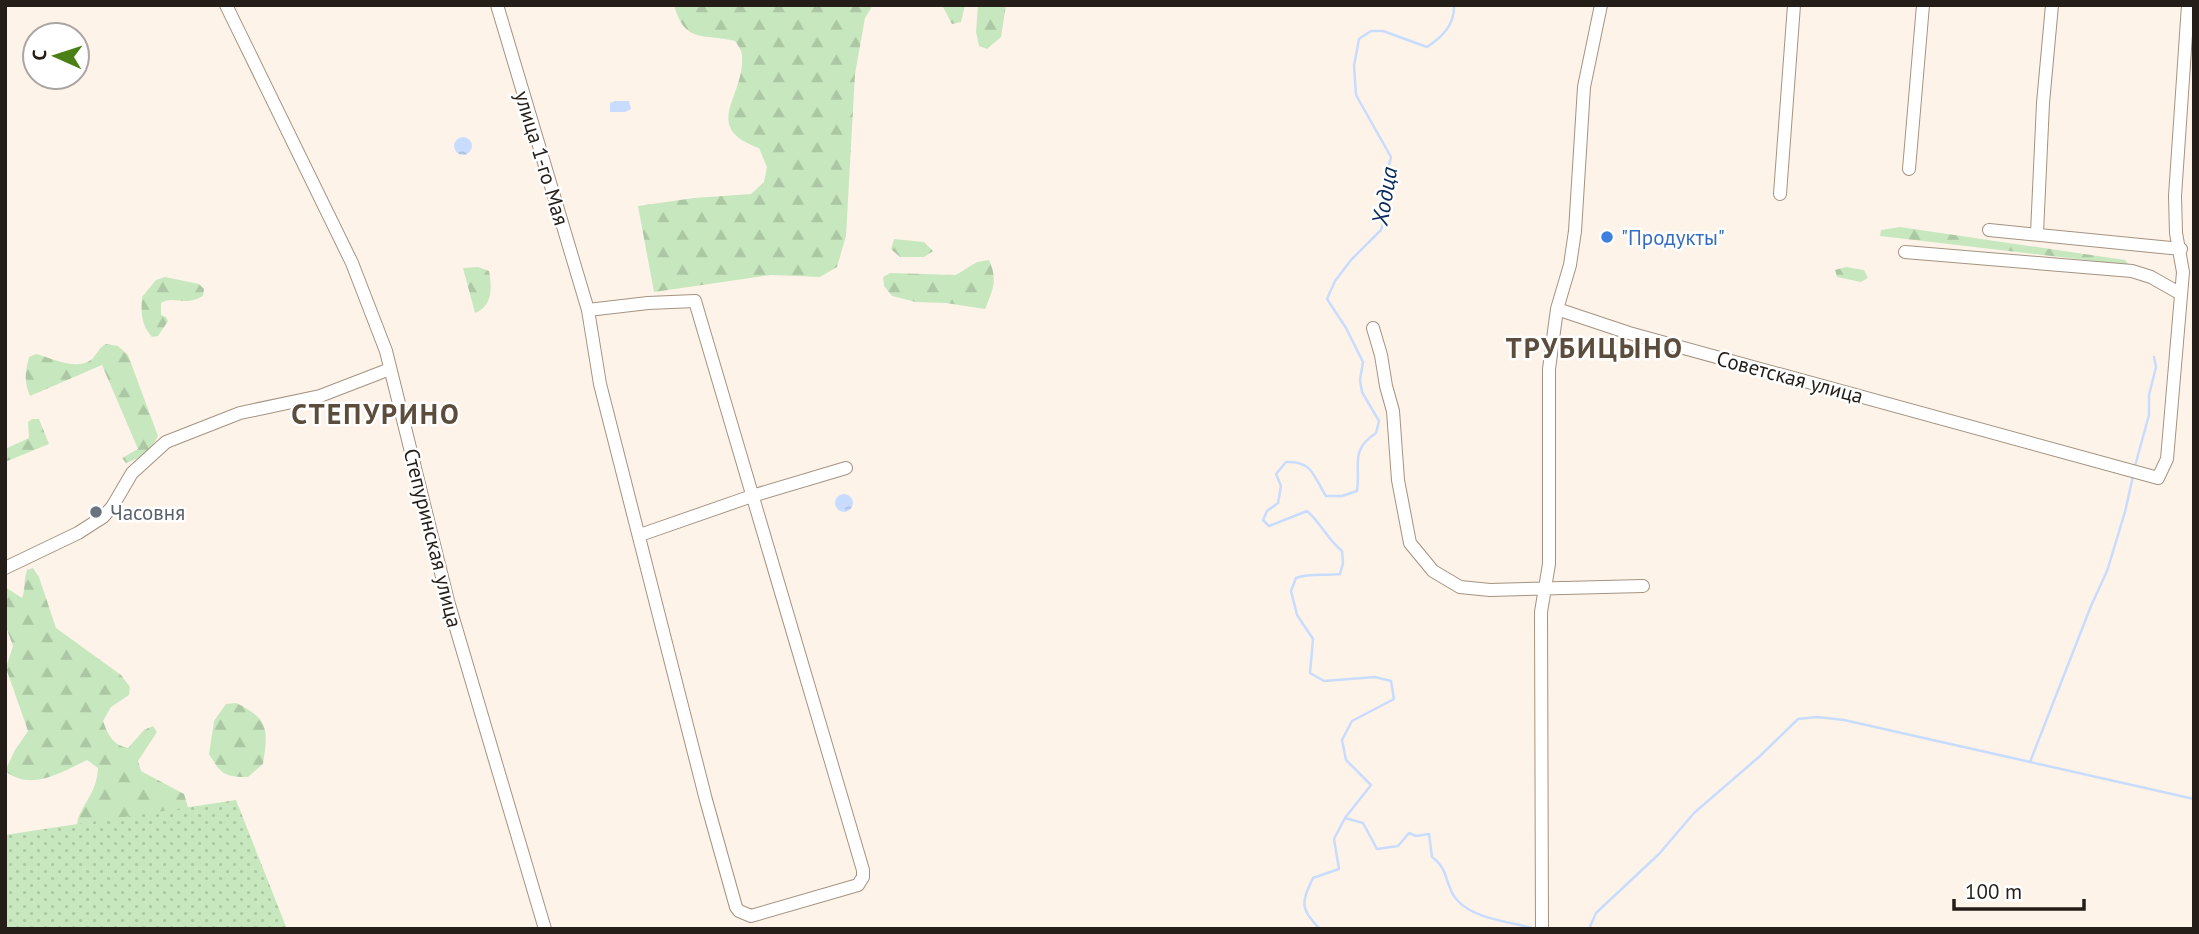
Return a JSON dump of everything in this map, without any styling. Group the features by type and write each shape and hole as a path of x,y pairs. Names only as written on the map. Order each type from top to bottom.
{"street":[{"name":"Степуринская улица","path":"226,5 352,263 386,351 448,601 544,929"},
{"name":"улица 1-го Мая","path":"497,5 588,310 600,384 706,800 738,911 751,916 858,885 863,877 752,496"},
{"path":"1542,929 1541,612 1549,564 1549,369 1557,309 1570,265 1575,231 1584,87 1601,5"},
{"path":"1780,194 1794,5"},
{"path":"1909,169 1923,5"},
{"path":"2037,233 2043,103 2052,5"},
{"path":"1905,252 2132,271 2151,277 2181,294 2183,272 2176,233 2175,196 2188,5"},
{"path":"1989,230 2180,248"},
{"name":"Советская улица","path":"1557,309 1629,333 2158,478 2167,459 2181,294"},
{"path":"588,310 695,301 752,496"},
{"path":"1373,328 1393,411 1398,480 1410,543 1433,571 1460,587 1490,590 1643,586"},
{"path":"5,568 78,533 103,517 132,473 166,442 240,413 320,396 390,369"},
{"path":"640,535 752,496 846,468"}],"green space":[{"path":"674,5 873,5 865,18 855,74 846,236 837,267 820,277 771,275 654,292 638,206 751,194 764,182 767,167 759,148 741,140 732,131 728,120 741,71 742,54 739,46 735,41 696,35 689,31 678,17"},
{"path":"942,5 965,5 961,22 952,24"},
{"path":"978,5 1006,5 1001,37 987,49 979,46 976,32"},
{"path":"1900,227 2125,260 2129,265 1880,236 1881,230"},
{"path":"894,239 924,242 933,251 924,257 900,257 891,249"},
{"path":"989,260 993,284 985,309 916,302 892,296 884,286 883,277 890,273 956,275 977,262"},
{"path":"478,267 489,271 491,289 485,306 475,313 463,268"},
{"path":"1846,267 1864,270 1868,278 1861,282 1837,277 1835,270"},
{"path":"165,277 199,284 204,289 203,296 190,301 171,300 161,303 161,315 168,321 158,336 152,337 142,318 142,297 156,280"},
{"path":"106,344 118,346 128,355 158,436 145,453 126,463 122,458 138,449 102,365 30,396 27,386 29,357 36,354 64,363 85,363"},
{"path":"39,419 49,444 5,462 5,449 29,438 28,422"},
{"path":"33,568 39,577 56,628 121,675 130,687 129,695 111,707 103,721 109,735 115,742 128,748 144,730 153,726 157,732 138,761 141,771 184,794 193,824 77,839 78,819 94,788 98,768 87,760 36,780 25,780 5,771 28,731 6,668 13,646 5,624 5,587 22,598 27,570"},
{"path":"236,703 261,721 266,734 263,764 248,777 224,773 209,754 214,721 226,704"},
{"path":"236,800 287,929 5,929 5,835"}],"water":[{"path":"629,101 631,109 625,112 610,112 610,103"},
{"path":"463,137 469,140 472,146 469,152 463,155 457,152 454,146 457,140"},
{"path":"844,494 850,497 853,503 850,509 844,512 838,509 835,503 838,497"}],"waterway":[{"name":"Ходца","path":"1320,929 1306,911 1306,894 1313,878 1339,869 1334,839 1345,818 1371,785 1346,760 1342,740 1352,721 1394,699 1391,681 1375,677 1324,681 1310,673 1313,639 1297,615 1291,591 1296,578 1340,574 1342,551 1307,511 1269,526 1263,520 1267,511 1278,503 1281,486 1276,474 1286,462 1307,467 1326,496 1342,496 1357,491 1359,452 1376,433 1379,421 1362,392 1360,380 1363,362 1346,328 1327,299 1335,281 1351,260 1381,230 1387,208 1384,185 1391,157 1356,95 1354,66 1359,39 1371,31 1383,31 1427,47 1447,30 1454,5"},
{"path":"2135,466 2149,415 2149,395 2156,367 2154,357"},
{"path":"2030,762 2107,571 2133,476"},
{"path":"1589,929 1596,913 1659,854 1694,813 1798,719 1817,717 1844,720 2194,799"},
{"path":"1345,818 1363,823 1377,849 1398,846 1409,833 1416,836 1429,834 1432,857 1442,867 1457,900 1483,916 1536,929"}],"place":[{"name":"\"Продукты\"","path":"1607,237"},
{"name":"Часовня","path":"96,512"}],"district":[{"name":"ТРУБИЦЫНО","path":"1595,347"},
{"name":"СТЕПУРИНО","path":"376,413"}]}
